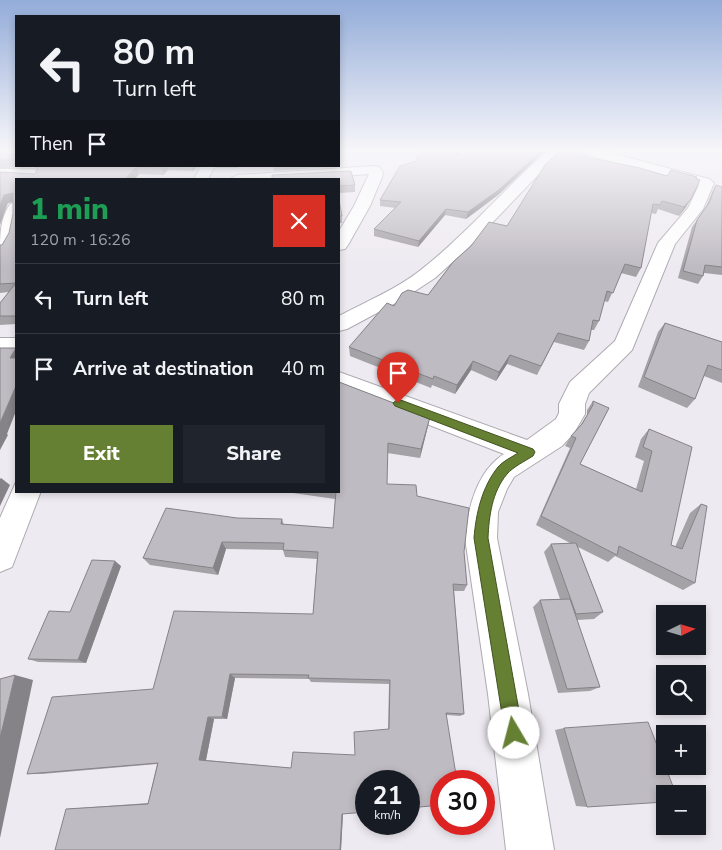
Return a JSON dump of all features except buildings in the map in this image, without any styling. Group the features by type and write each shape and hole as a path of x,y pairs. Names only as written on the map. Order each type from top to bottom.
{"street":[{"path":"340,244 370,189"},
{"path":"340,323 412,286 428,274 447,258 515,189"},
{"path":"530,850 508,694 481,538 483,512 494,484 504,469 552,438 565,426 572,414 572,404 579,388 624,345 667,243 711,189"},
{"path":"0,248 15,210"},
{"path":"0,345 15,345"},
{"path":"340,381 529,452"},
{"path":"0,556 25,493"}],"route":[{"path":"398,403 529,452 504,469 494,484 483,512 481,538 514,733"}]}
